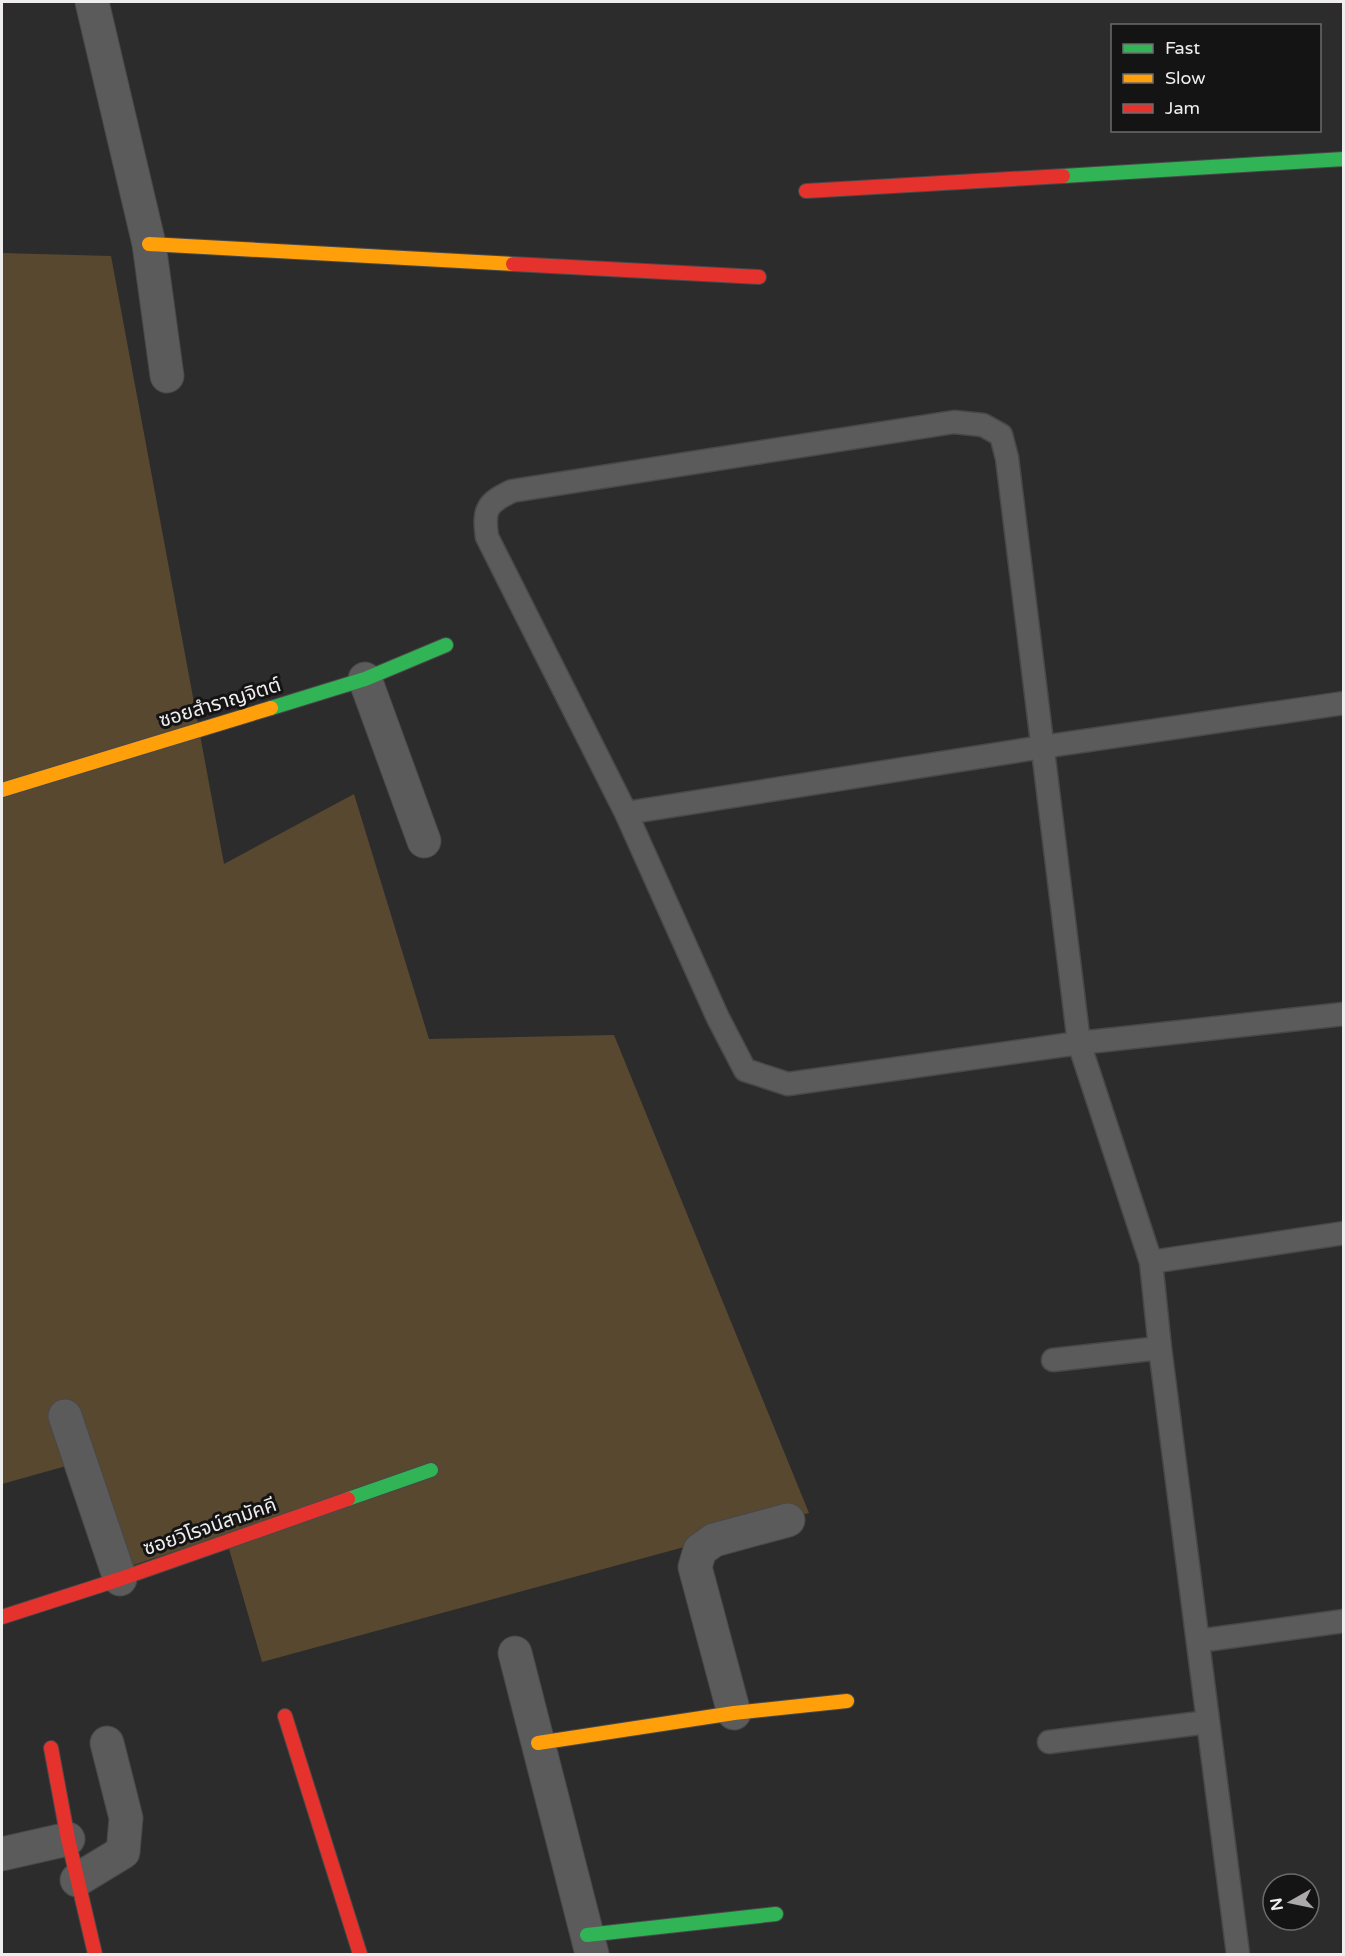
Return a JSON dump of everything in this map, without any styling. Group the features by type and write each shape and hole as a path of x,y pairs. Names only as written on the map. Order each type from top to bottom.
{"street":[{"path":"92,2 149,244 167,376"},
{"path":"806,191 1344,159"},
{"path":"149,244 759,277"},
{"name":"ซอยสำราญจิตต์","path":"2,790 365,679 446,645"},
{"path":"365,679 424,841"},
{"path":"65,1416 120,1579"},
{"name":"ซอยวิโรจน์สามัคคี","path":"2,1617 120,1579 431,1470"},
{"path":"734,1713 695,1567 700,1550 714,1540 788,1520"},
{"path":"515,1653 589,1945 776,1914"},
{"path":"538,1743 734,1713 847,1701"},
{"path":"285,1716 360,1954"},
{"path":"76,1880 123,1852 126,1818 107,1743"},
{"path":"51,1748 76,1880 95,1954"},
{"path":"2,1854 68,1839"}],"lane":[{"path":"1238,1954 1151,1262 1079,1043 1007,459 1000,435 983,425 954,422 512,491 498,498 488,507 484,520 487,537 626,813 718,1018 745,1070 788,1084 1079,1043 1344,1014"},
{"path":"626,813 1042,747 1344,703"},
{"path":"1151,1262 1344,1233"},
{"path":"1053,1360 1160,1348"},
{"path":"1198,1641 1344,1621"},
{"path":"1049,1742 1208,1722"}],"shaded area":[{"path":"2,253 111,256 224,864 354,794 429,1039 614,1035 809,1513 262,1662 225,1535 118,1570 84,1461 2,1484"}],"traffic: fast":[{"path":"1063,176 1344,159"},
{"path":"271,708 365,679 446,645"},
{"path":"348,1499 431,1470"},
{"path":"587,1935 776,1914"}],"traffic: slow":[{"path":"149,244 513,264"},
{"path":"2,790 271,708"},
{"path":"538,1743 734,1713 847,1701"}],"traffic: jam":[{"path":"806,191 1063,176"},
{"path":"513,264 759,277"},
{"path":"2,1617 120,1579 348,1499"},
{"path":"285,1716 360,1954"},
{"path":"51,1748 68,1839 95,1954"}]}
